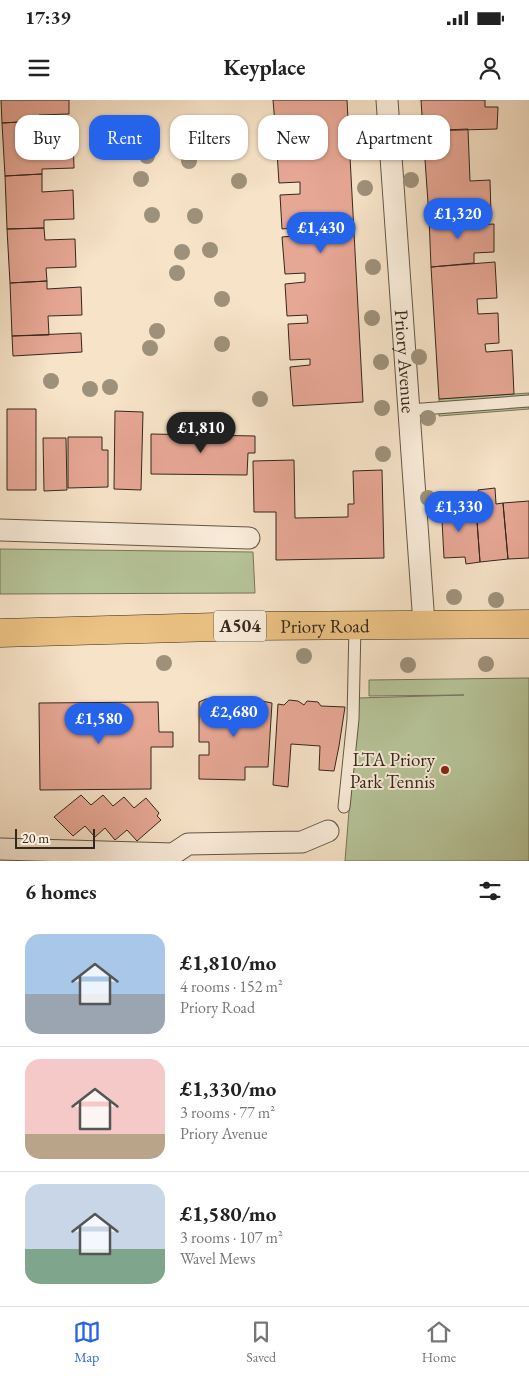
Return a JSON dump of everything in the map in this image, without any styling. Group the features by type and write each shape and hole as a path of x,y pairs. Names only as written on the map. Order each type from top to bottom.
{"main road":[{"name":"Priory Road","path":"0,632 355,625 529,624"}],"street":[{"name":"Priory Avenue","path":"388,100 424,624"},
{"path":"0,530 250,538"},
{"path":"0,849 173,858 188,844 302,842 328,831"}],"lane":[{"path":"409,410 529,401"},
{"path":"344,807 353,719 355,625"}],"green space":[{"path":"529,393 529,409 439,416 439,399"},
{"path":"0,549 253,552 255,593 0,594"},
{"name":"LTA Priory Park Tennis","path":"529,678 529,861 345,861 358,698 464,695 369,696 369,680"}],"building":[{"path":"1,100 69,100 69,114 15,115 15,122 2,123"},
{"path":"273,100 347,100 348,115 338,115 338,160 350,160 363,402 293,406 290,367 310,365 310,359 290,360 288,324 308,323 307,315 287,316 285,284 305,282 305,273 285,274 282,237 303,235 302,227 282,229 280,195 300,194 300,182 279,183 278,160 328,160 328,115 274,115"},
{"path":"421,100 485,100 485,107 498,107 497,129 450,130 450,115 422,115"},
{"path":"15,122 15,160 74,160 74,168 42,169 42,174 5,176 2,123"},
{"path":"468,129 470,181 490,180 491,214 429,217 425,160 450,160 450,130"},
{"path":"42,174 42,192 73,190 74,219 44,220 44,228 7,229 5,176"},
{"path":"471,215 472,225 494,224 494,252 474,253 474,263 431,267 429,217"},
{"path":"44,228 45,240 75,239 76,267 46,268 47,281 10,283 7,229"},
{"path":"495,262 497,298 477,299 478,314 498,313 499,343 485,344 486,352 512,350 514,394 439,399 431,267"},
{"path":"47,281 47,289 81,287 82,315 48,316 49,335 12,336 10,283"},
{"path":"81,333 82,352 13,356 12,336"},
{"path":"7,409 36,409 36,490 7,490"},
{"path":"115,411 143,412 141,490 114,489"},
{"path":"151,434 255,436 255,453 248,453 247,475 151,474"},
{"path":"68,437 102,437 102,450 108,450 108,487 68,488"},
{"path":"43,438 66,438 67,490 44,491"},
{"path":"294,460 295,518 348,517 348,504 354,504 353,471 382,470 384,558 276,560 276,512 254,512 253,461"},
{"path":"495,488 496,504 503,503 508,559 480,562 477,521 481,521 478,490"},
{"path":"466,500 467,522 477,521 480,562 466,564 465,557 444,558 441,502"},
{"path":"529,501 529,558 508,559 503,503"},
{"path":"213,699 215,702 232,703 236,699 244,699 248,703 251,699 272,703 268,767 245,767 245,780 199,779 199,755 209,755 209,742 199,742 199,702"},
{"path":"289,700 298,701 304,705 307,701 318,702 321,706 345,707 334,771 319,770 320,746 291,744 288,787 273,785 278,704 284,705"},
{"path":"158,702 159,732 173,732 173,747 151,747 151,789 40,790 39,703"},
{"path":"81,795 91,805 103,795 113,806 124,797 134,808 146,798 159,813 157,816 161,820 137,841 127,830 115,840 105,828 95,837 85,826 73,836 54,817"}],"place":[{"name":"LTA Priory Park Tennis","path":"445,770"}]}
